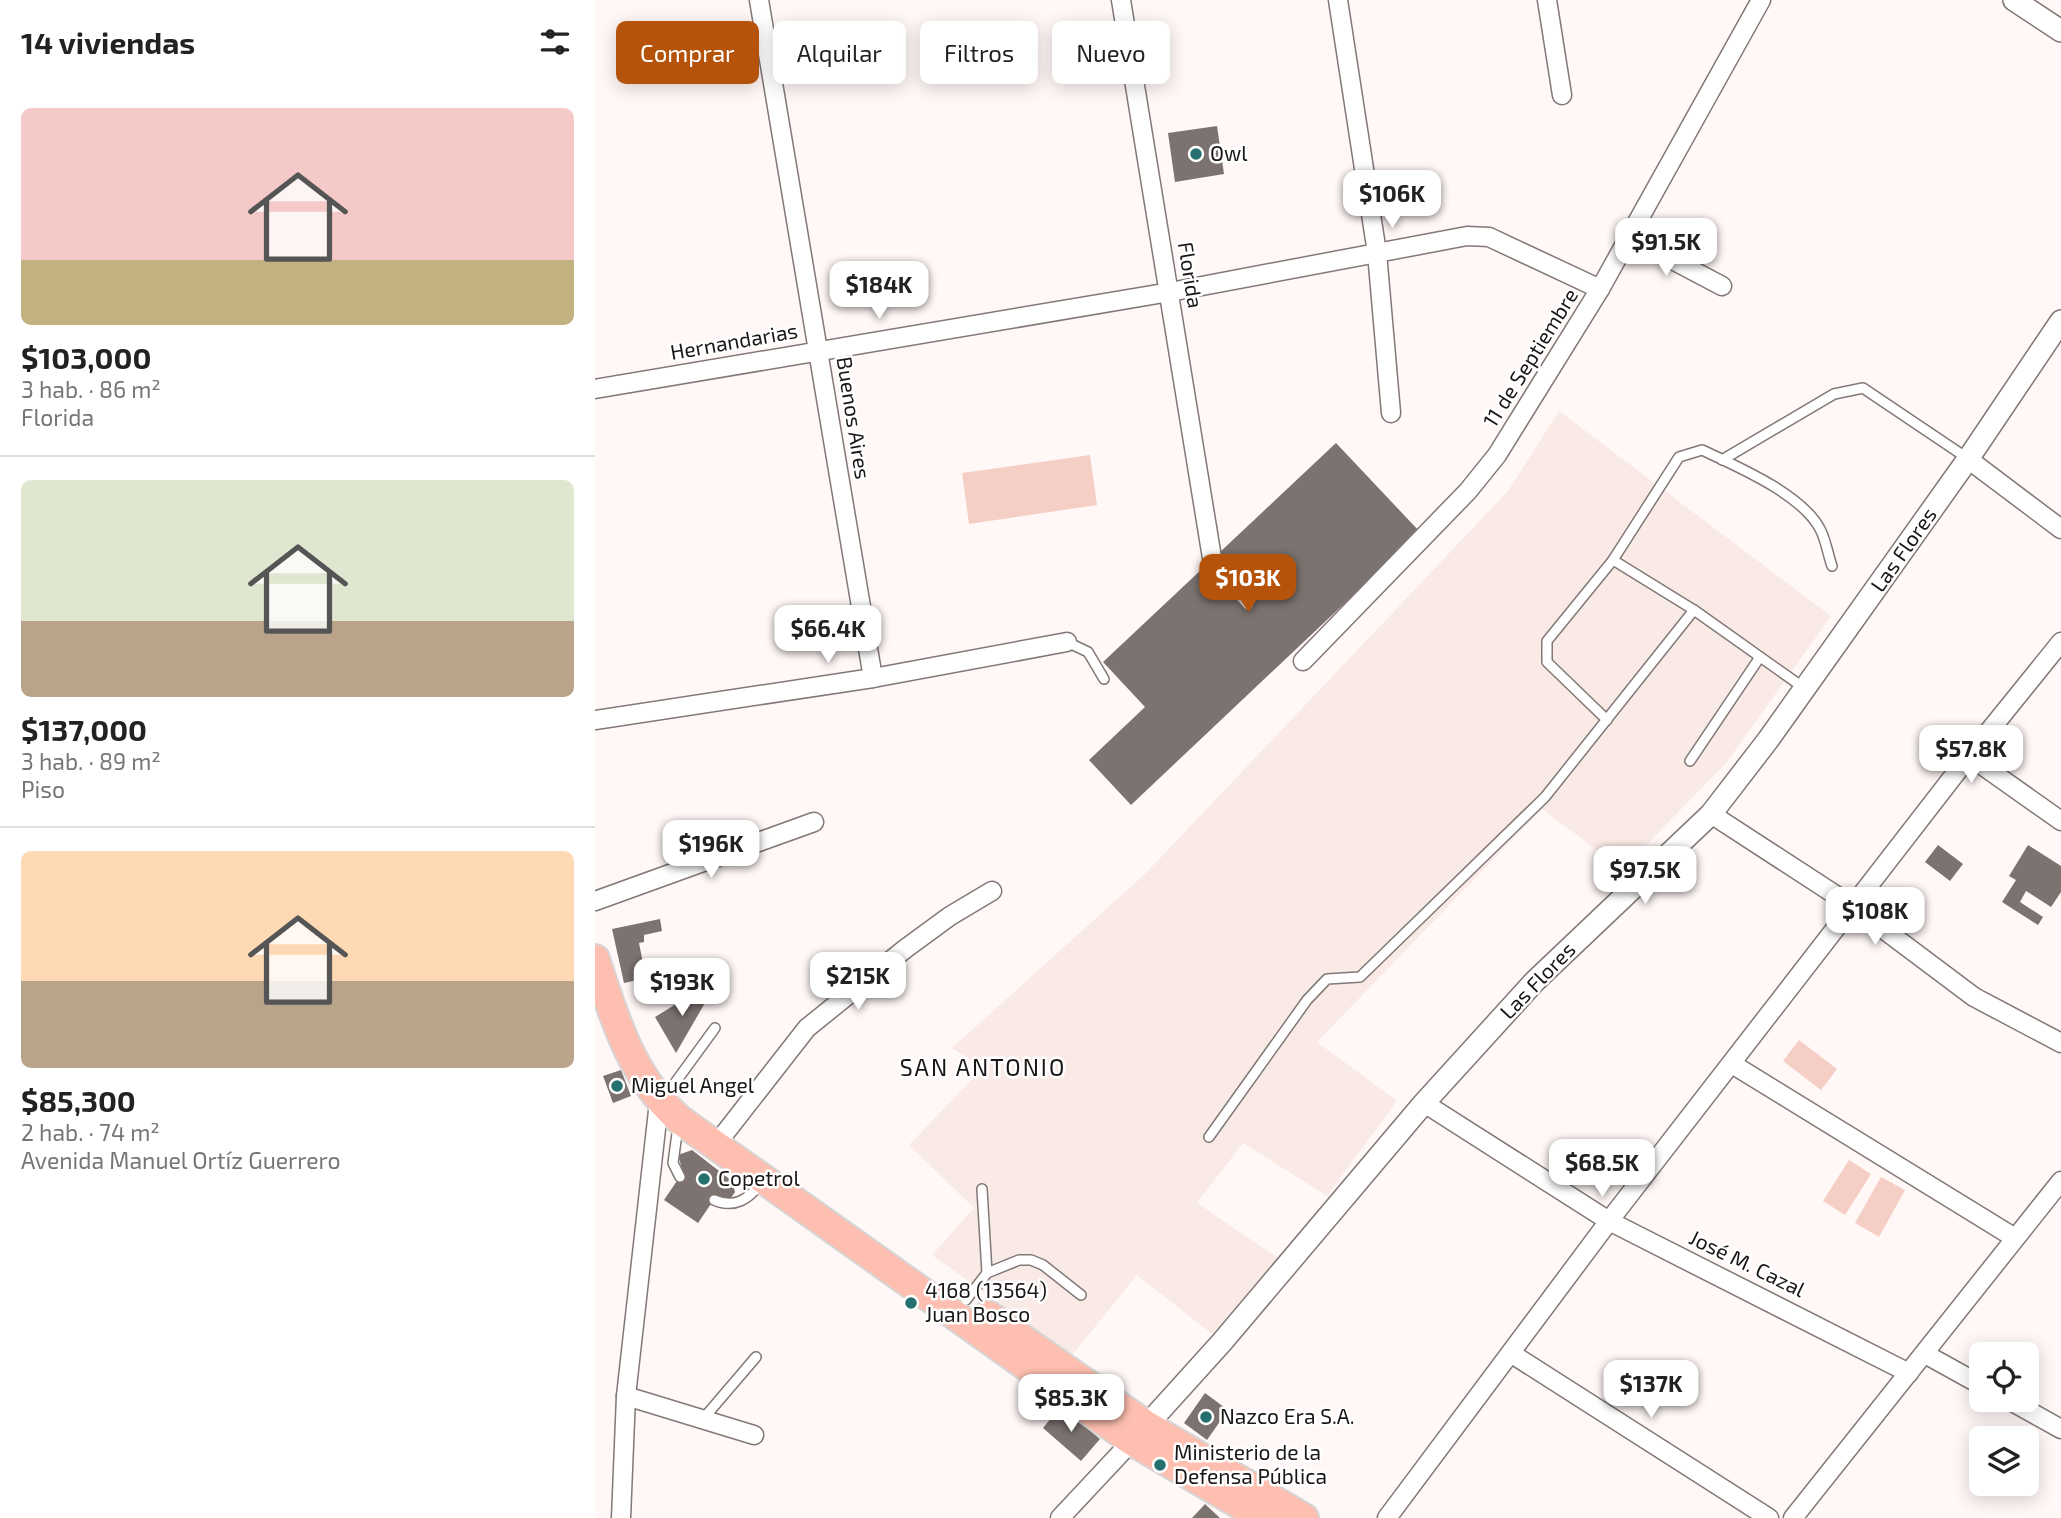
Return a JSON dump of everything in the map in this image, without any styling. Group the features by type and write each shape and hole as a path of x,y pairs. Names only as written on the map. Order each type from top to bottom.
{"main road":[{"path":"595,961 622,1041 670,1103 763,1180 1263,1518"},
{"path":"670,1103 725,1133 966,1300 1139,1433 1304,1518"}],"street":[{"name":"Buenos Aires","path":"759,0 873,678"},
{"name":"Florida","path":"1121,0 1212,558"},
{"path":"1338,0 1377,253 1391,412"},
{"path":"1547,0 1562,95"},
{"name":"11 de Septiembre","path":"1303,661 1468,491 1497,455 1600,289 1761,0"},
{"path":"2019,2 2061,31"},
{"name":"Hernandarias","path":"595,389 1170,292 1467,236 1489,237 1600,289"},
{"path":"1629,237 1721,286"},
{"name":"Las Flores","path":"1139,1433 1222,1342 1424,1103 1535,981 1711,814 1968,459 2061,321"},
{"path":"1968,459 2061,528"},
{"path":"595,720 873,678 1066,642"},
{"path":"1387,1518 1609,1221 1969,756 2061,642"},
{"path":"1969,756 2061,821"},
{"path":"1711,814 1854,907 1974,997 2061,1043"},
{"path":"595,901 814,822"},
{"path":"725,1133 807,1028 905,949 950,916 992,891"},
{"path":"1732,1064 2015,1238"},
{"path":"621,1518 626,1396 655,1139 670,1103"},
{"name":"José M. Cazal","path":"1424,1103 1609,1221 1909,1373"},
{"path":"1793,1518 2061,1181"},
{"path":"1512,1354 1769,1518"},
{"path":"1925,1354 1969,1378"},
{"path":"626,1396 754,1435"},
{"path":"2031,1412 2061,1429"},
{"path":"1060,1518 1139,1433"}],"lane":[{"path":"1723,460 1834,394 1863,388 1968,459"},
{"path":"1607,720 1547,662 1547,641 1613,560 1679,457 1702,450 1788,496 1820,528 1832,566"},
{"path":"1212,558 1215,569 1248,605"},
{"path":"1613,560 1694,610 1804,688"},
{"path":"1209,1137 1307,1000 1327,979 1360,977 1545,797 1694,610"},
{"path":"1066,642 1088,652 1104,679"},
{"path":"1690,761 1760,657"},
{"path":"680,1177 673,1163 670,1103 715,1028"},
{"path":"655,1139 673,1148"},
{"path":"714,1200 725,1205 735,1204 752,1194 763,1180"},
{"path":"982,1189 987,1272"},
{"path":"966,1300 987,1272 1019,1260 1031,1260 1043,1265 1081,1295"},
{"path":"703,1419 756,1357"}],"shaded area":[{"path":"1559,411 1831,616 1727,762 1623,869 1542,809 1317,1042 1397,1101 1327,1196 1243,1143 1197,1203 1278,1258 1212,1334 1137,1275 1072,1355 932,1255 974,1208 909,1145 983,1068 952,1048 1146,873 1508,491"},
{"path":"1090,455 1097,505 969,524 962,473"},
{"path":"1799,1040 1837,1069 1821,1090 1783,1061"},
{"path":"1849,1160 1871,1174 1845,1215 1823,1201"},
{"path":"1881,1177 1905,1190 1879,1237 1855,1223"}],"building":[{"name":"Owl","path":"1217,126 1224,174 1175,182 1168,133"},
{"path":"1336,443 1420,532 1131,805 1089,760 1145,707 1103,662"},
{"path":"1938,845 1963,864 1950,881 1925,862"},
{"path":"2028,845 2061,866 2061,892 2051,907 2026,891 2020,902 2043,917 2038,925 2002,902 2016,880 2009,876"},
{"path":"660,919 662,931 644,935 644,942 639,943 646,978 624,983 612,929"},
{"path":"704,987 709,996 676,1053 655,1017"},
{"name":"Miguel Angel","path":"621,1070 631,1096 613,1103 603,1076"},
{"name":"Copetrol","path":"692,1150 732,1181 735,1192 728,1202 717,1195 698,1223 664,1200 683,1172 678,1155"},
{"name":"Nazco Era S.A.","path":"1205,1393 1228,1410 1207,1440 1184,1423"},
{"path":"1061,1406 1100,1439 1081,1461 1043,1428"},
{"path":"1205,1504 1220,1518 1192,1518"}],"place":[{"name":"Owl","path":"1196,154"},
{"name":"Miguel Angel","path":"617,1086"},
{"name":"Copetrol","path":"704,1179"},
{"name":"4168 (13564) Juan Bosco","path":"911,1303"},
{"name":"Nazco Era S.A.","path":"1206,1417"},
{"name":"Ministerio de la Defensa Pública","path":"1160,1465"}],"district":[{"name":"SAN ANTONIO","path":"983,1068"}]}
